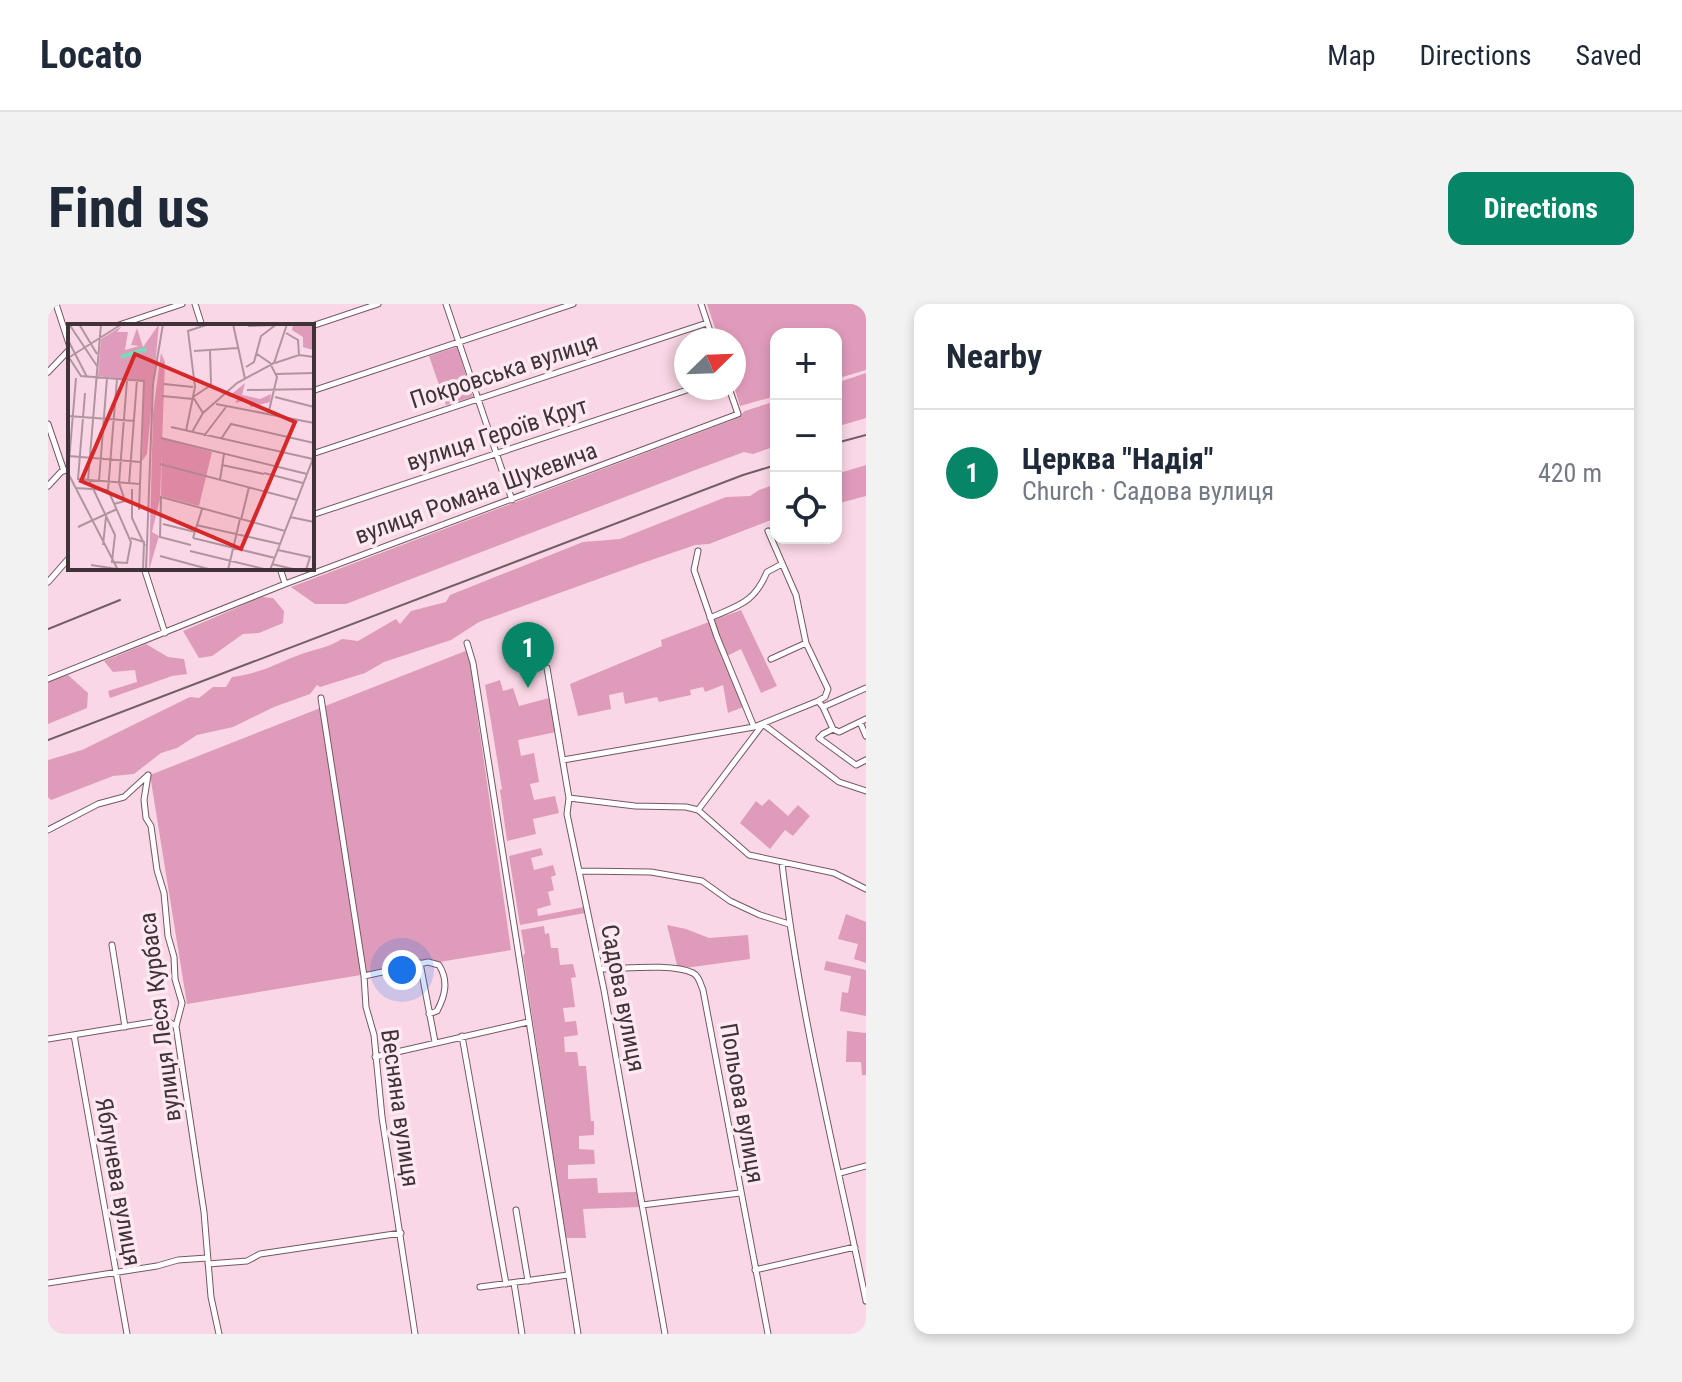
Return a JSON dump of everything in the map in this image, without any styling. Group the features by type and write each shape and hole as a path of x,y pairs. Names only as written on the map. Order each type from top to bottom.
{"street":[{"path":"56,304 68,339"},
{"path":"122,324 182,304"},
{"path":"195,304 201,324"},
{"path":"314,325 378,304"},
{"path":"446,304 512,500"},
{"path":"314,390 573,304"},
{"path":"701,304 709,328"},
{"name":"Покровська вулиця","path":"314,453 707,323"},
{"path":"48,372 68,347"},
{"name":"вулиця Героїв Крут","path":"314,514 674,394"},
{"name":"вулиця Романа Шухевича","path":"48,679 285,584 738,414 733,400"},
{"path":"48,424 67,470 48,486"},
{"path":"563,760 754,727 825,697 828,689 806,643 796,595 768,531"},
{"path":"698,551 694,570 754,727"},
{"path":"48,582 68,559"},
{"path":"710,618 749,599 759,590 767,572 782,564"},
{"path":"144,570 165,633"},
{"path":"281,570 285,584"},
{"path":"467,643 473,663 578,1334"},
{"path":"771,659 806,643"},
{"name":"Садова вулиця","path":"547,668 569,798 567,814 600,969 665,1334"},
{"path":"823,707 866,688"},
{"name":"Весняна вулиця","path":"321,698 364,976 366,1007 374,1035 383,1126 415,1334"},
{"path":"818,701 833,729 839,732 863,720 866,736"},
{"path":"763,724 839,782 866,791"},
{"path":"698,810 763,724"},
{"path":"833,729 819,738 856,765 866,760"},
{"name":"вулиця Леся Курбаса","path":"48,830 98,804 124,797 148,775 144,800 146,818 151,826 157,870 164,893 175,979 182,1003 176,1026 219,1334"},
{"path":"569,798 698,810 749,855 834,873 866,889"},
{"path":"782,863 789,924 810,1035 866,1301"},
{"path":"580,871 651,872 702,881 730,901 789,924"},
{"path":"112,945 125,1027"},
{"path":"364,976 420,963 439,965 444,974 444,996 437,1011 429,1014"},
{"path":"420,963 435,1042"},
{"name":"Польова вулиця","path":"600,969 673,969 692,973 698,978 703,990 768,1334"},
{"path":"48,1039 165,1020 176,1026"},
{"path":"375,1057 528,1022"},
{"name":"Яблунева вулиця","path":"74,1035 127,1334"},
{"path":"462,1036 506,1284"},
{"path":"840,1173 866,1166"},
{"path":"642,1205 740,1193"},
{"path":"516,1210 528,1281"},
{"path":"48,1283 178,1260 247,1261 260,1254 401,1233"},
{"path":"755,1270 855,1247"},
{"path":"480,1287 568,1275"},
{"path":"514,1283 522,1334"}],"shaded area":[{"path":"707,304 866,304 866,370 842,377 842,328 770,328 770,398 740,406 738,400 746,400 746,328 715,328"},
{"path":"457,347 473,397 446,405 429,356"},
{"path":"866,373 866,418 842,425 842,400 842,381"},
{"path":"770,403 770,448 753,454 744,452 346,604 315,604 291,587 735,419 745,411"},
{"path":"866,465 866,496 842,502 842,472"},
{"path":"770,486 770,520 479,622 451,640 384,662 365,673 320,687 317,685 310,694 233,727 197,735 177,748 161,753 134,774 113,776 51,800 48,797 48,760 82,750 190,697 199,698 213,687 226,687 232,677 259,671 342,639 358,641 396,619 400,624 411,611 446,602 450,595 583,542 620,539 726,497 750,496"},
{"path":"262,597 273,598 284,611 283,623 259,633 243,634 212,656 199,658 183,631"},
{"path":"741,610 777,686 761,693 741,649 727,656 748,705 728,713 723,685 705,692 703,687 690,690 691,695 659,702 657,697 625,704 623,692 609,695 611,709 578,716 570,684 662,646 661,640"},
{"path":"146,644 168,657 184,659 187,674 172,676 110,698 108,691 137,682 135,670 113,672 104,661"},
{"path":"468,650 511,950 187,1004 150,775"},
{"path":"68,675 88,693 87,708 48,724 48,682"},
{"path":"500,680 503,691 513,688 519,706 549,698 556,732 518,740 521,756 534,753 539,782 530,784 534,800 555,796 559,813 533,819 536,834 507,841 485,685"},
{"path":"769,799 788,816 798,805 810,816 793,836 785,830 770,849 740,823 756,801 762,806"},
{"path":"541,848 543,855 531,858 534,870 553,865 556,875 551,877 554,890 548,892 551,905 537,909 538,916 584,907 585,913 520,925 509,856"},
{"path":"846,914 866,922 866,963 854,959 858,944 838,939"},
{"path":"667,925 709,938 748,935 750,959 678,969"},
{"path":"544,926 545,934 549,933 551,948 558,948 560,965 573,964 576,977 571,978 575,1007 563,1008 565,1022 576,1021 578,1035 564,1037 565,1052 577,1052 579,1066 586,1066 591,1121 594,1121 594,1135 579,1136 579,1149 594,1150 595,1164 568,1165 568,1179 597,1178 598,1193 637,1192 641,1207 583,1209 586,1238 566,1238 523,956 521,930"},
{"path":"826,961 866,970 866,1016 840,1011 842,992 848,993 851,976 824,970"},
{"path":"847,1031 866,1033 866,1075 862,1075 861,1062 846,1062"}],"railway":[{"path":"842,441 866,435"},
{"path":"48,740 770,467"},
{"path":"48,629 120,600"}],"place":[{"name":"Церква \"Надія\"","path":"528,688"}]}
